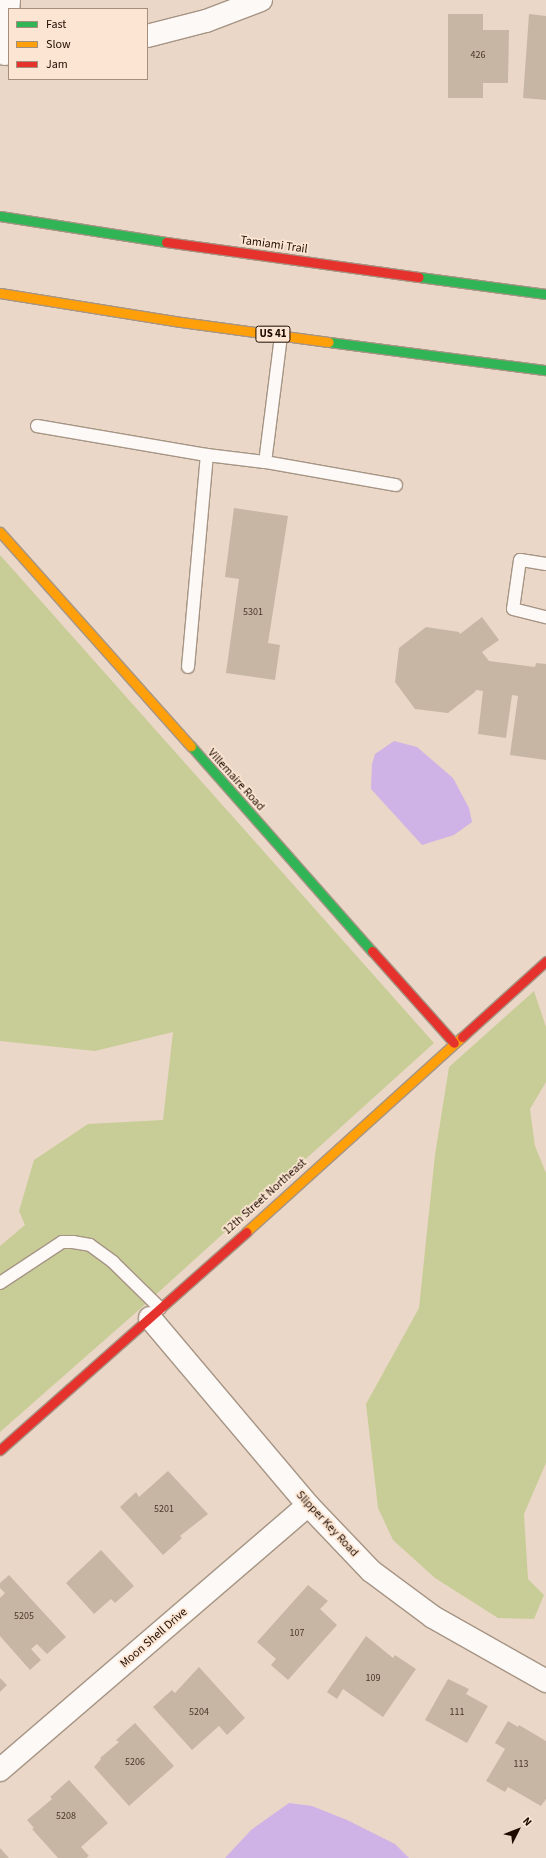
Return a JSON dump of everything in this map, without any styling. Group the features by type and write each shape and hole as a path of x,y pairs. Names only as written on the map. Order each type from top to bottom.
{"street":[{"path":"148,36 206,21 261,0"},
{"path":"5,54 8,14"},
{"name":"Tamiami Trail","path":"0,216 145,239 546,294"},
{"name":"US 41","path":"0,293 281,336 546,370"},
{"name":"Villemaire Road","path":"0,532 454,1043"},
{"name":"12th Street Northeast","path":"0,1450 155,1313 546,961"},
{"name":"Slipper Key Road","path":"155,1313 308,1505 371,1571 427,1612 546,1681"},
{"name":"Moon Shell Drive","path":"0,1770 308,1505"}],"lane":[{"path":"265,462 281,336"},
{"path":"37,426 207,455 265,462 396,485"},
{"path":"188,667 207,455"},
{"path":"546,564 520,560 513,608 546,616"},
{"path":"0,1283 62,1242 90,1245 113,1262 155,1313"}],"green space":[{"path":"0,555 434,1043 141,1308 0,1432 0,1246 25,1225 19,1211 34,1160 88,1124 163,1120 173,1032 95,1051 0,1041"},
{"path":"534,991 546,1027 546,1082 530,1109 535,1146 546,1173 546,1463 524,1514 528,1579 544,1595 534,1619 498,1618 435,1578 393,1540 378,1508 366,1404 419,1308 435,1155 449,1067"}],"shaded area":[{"path":"394,741 417,747 453,778 469,808 472,822 454,835 422,845 371,789 372,764 375,754"},
{"path":"289,1803 312,1806 347,1820 395,1844 409,1858 225,1858 251,1830"}],"building":[{"path":"448,14 483,14 483,30 509,30 508,83 483,83 483,98 448,98"},
{"path":"529,14 546,16 546,100 523,98"},
{"path":"234,508 288,516 268,643 280,645 275,680 226,673 239,579 225,577"},
{"path":"482,617 499,640 482,652 489,661 535,667 536,663 546,664 546,760 510,755 518,696 512,695 506,738 478,734 483,691 476,690 448,713 415,709 395,682 399,648 426,627 459,632 460,634"},
{"path":"168,1471 208,1514 180,1536 182,1538 163,1555 120,1507 136,1492 139,1497"},
{"path":"101,1550 134,1586 115,1603 111,1599 94,1614 66,1583"},
{"path":"9,1575 66,1637 47,1654 37,1644 31,1649 41,1660 30,1670 0,1636 0,1598 5,1593 0,1588 0,1583"},
{"path":"308,1585 328,1601 320,1609 337,1625 288,1680 271,1665 276,1659 257,1642"},
{"path":"366,1636 393,1658 395,1655 416,1669 383,1717 343,1689 337,1699 327,1692"},
{"path":"199,1667 245,1718 227,1735 219,1726 192,1750 153,1707 172,1690 175,1693"},
{"path":"0,1678 7,1685 0,1692"},
{"path":"448,1679 469,1689 466,1694 488,1706 467,1743 425,1720"},
{"path":"508,1721 518,1727 519,1725 546,1741 546,1799 541,1806 508,1787 505,1792 486,1781 505,1749 495,1743"},
{"path":"135,1723 174,1766 129,1806 94,1767 101,1759 100,1758 119,1742 116,1740"},
{"path":"69,1780 108,1823 81,1847 89,1856 86,1858 58,1858 32,1829 34,1828 27,1820 52,1799 50,1797"},
{"path":"0,1848 9,1858 0,1858"}],"traffic: fast":[{"path":"0,216 166,242"},
{"path":"419,277 546,294"},
{"path":"329,342 546,370"},
{"path":"191,746 372,951"}],"traffic: slow":[{"path":"0,293 181,322 329,342"},
{"path":"0,532 191,746"},
{"path":"246,1232 462,1037"}],"traffic: jam":[{"path":"166,242 419,277"},
{"path":"372,951 454,1043"},
{"path":"462,1037 546,961"},
{"path":"0,1450 246,1232"}]}
